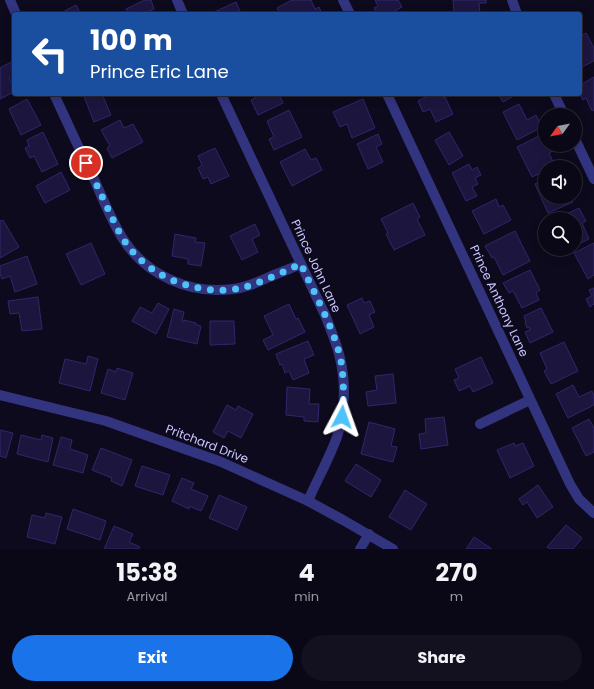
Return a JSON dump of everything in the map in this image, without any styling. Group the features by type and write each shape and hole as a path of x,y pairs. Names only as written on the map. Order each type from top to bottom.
{"street":[{"path":"10,0 15,12"},
{"path":"177,0 182,12"},
{"path":"343,0 349,12"},
{"path":"512,0 516,12"},
{"path":"55,96 123,238 134,254 156,272 173,281 192,287 211,290 228,290 253,284 301,264"},
{"name":"Prince John Lane","path":"222,96 326,317 340,360 343,387 342,417 337,437 308,501"},
{"name":"Prince Anthony Lane","path":"389,96 570,484 579,498 594,513"},
{"path":"555,96 561,108"},
{"path":"581,152 594,179"},
{"name":"Pritchard Drive","path":"0,395 106,421 213,459 308,501 369,534 393,549"},
{"path":"480,424 530,400"},
{"path":"360,549 369,534"}],"building":[{"path":"145,0 151,0 154,9 147,12 127,12 126,9"},
{"path":"292,0 311,0 315,9 319,7 321,12 279,12 277,8"},
{"path":"375,0 398,0 402,7 393,12 376,12 374,8 378,6"},
{"path":"453,0 486,0 486,3 479,3 480,12 454,12"},
{"path":"236,2 240,12 214,12"},
{"path":"76,5 80,12 63,12"},
{"path":"586,33 594,48 594,61 582,67 582,35"},
{"path":"11,62 12,64 12,76 9,78 12,83 12,93 0,99 0,68"},
{"path":"594,77 594,110 592,111 586,98 583,100 581,96 582,84"},
{"path":"84,96 103,96 111,115 94,122"},
{"path":"254,96 280,96 283,103 258,115 251,100 255,98"},
{"path":"428,96 445,97 453,114 436,122 430,109 423,112 418,101"},
{"path":"499,96 514,96 503,102"},
{"path":"27,99 41,125 21,135 9,109"},
{"path":"363,99 375,128 352,138 347,124 340,127 333,112"},
{"path":"519,104 527,120 536,115 538,119 538,129 517,140 503,112"},
{"path":"289,110 302,137 274,150 269,139 274,137 267,121"},
{"path":"120,120 124,128 133,124 143,142 112,158 107,148 110,146 101,130"},
{"path":"43,132 58,164 42,172 34,156 30,158 25,148 29,146 27,140"},
{"path":"449,132 463,156 449,165 435,140"},
{"path":"378,134 382,144 376,147 383,162 368,169 357,144"},
{"path":"538,136 538,152 551,152 549,153 552,160 538,160 538,174 532,177 517,147"},
{"path":"215,148 229,176 211,184 208,177 203,179 198,168 202,165 198,156"},
{"path":"305,149 311,160 316,158 322,170 292,186 280,162"},
{"path":"469,164 472,170 477,167 481,175 475,178 478,184 472,187 477,196 466,201 452,173"},
{"path":"61,172 70,190 45,203 36,186"},
{"path":"538,183 538,191 535,184"},
{"path":"496,199 499,207 503,205 511,220 484,234 472,211"},
{"path":"413,203 420,217 417,219 425,235 394,250 381,219"},
{"path":"544,204 568,204 550,212 548,212"},
{"path":"579,208 581,212 571,212"},
{"path":"582,214 586,221 582,223"},
{"path":"3,220 19,247 0,258 0,221"},
{"path":"582,223 589,239 582,242"},
{"path":"255,224 260,235 252,239 258,252 242,260 230,236"},
{"path":"515,231 530,261 503,275 494,257 492,258 485,246"},
{"path":"175,234 196,238 195,242 205,243 201,266 188,264 188,259 172,256"},
{"path":"91,243 105,274 81,285 66,254"},
{"path":"594,243 594,275 588,279 576,256 582,256 582,249"},
{"path":"27,256 37,284 15,292 10,276 2,279 0,274 0,266"},
{"path":"530,270 540,290 536,293 539,300 522,308 513,291 509,293 503,283"},
{"path":"594,288 594,304 590,307 586,299 592,296 589,290"},
{"path":"38,297 42,329 22,331 19,313 10,314 8,301"},
{"path":"362,298 364,303 370,301 375,312 369,315 374,327 360,334 347,305"},
{"path":"158,303 169,309 156,334 132,321 140,307 152,313"},
{"path":"289,304 296,319 298,318 305,332 268,350 263,340 273,335 264,316"},
{"path":"541,308 553,332 530,343 525,332 530,330 529,327 527,328 524,316"},
{"path":"174,309 184,312 182,321 184,322 184,320 196,323 195,324 201,326 197,344 167,337"},
{"path":"210,321 234,321 235,344 210,345"},
{"path":"308,341 314,355 304,359 309,373 293,380 289,371 285,373 276,354"},
{"path":"564,342 578,371 551,384 544,371 547,369 540,353"},
{"path":"88,356 98,359 90,391 59,383 65,359 86,364"},
{"path":"481,357 493,383 473,392 470,386 459,391 454,380 459,378 455,369"},
{"path":"117,368 133,373 125,400 101,393 108,369 116,372"},
{"path":"393,374 396,403 368,406 366,392 377,390 375,376"},
{"path":"573,385 579,397 592,391 594,396 594,405 568,418 556,394"},
{"path":"287,387 310,389 309,404 319,404 318,422 304,421 304,417 286,415"},
{"path":"227,405 236,410 238,406 253,414 241,438 228,431 224,438 213,432"},
{"path":"444,417 448,445 421,449 419,434 426,433 425,419"},
{"path":"589,419 594,428 594,452 586,456 572,428"},
{"path":"369,422 395,429 391,446 397,447 393,462 361,454"},
{"path":"0,430 13,433 6,458 0,456"},
{"path":"21,435 41,440 42,435 53,438 48,462 17,454"},
{"path":"61,437 72,440 70,449 88,455 83,473 53,465"},
{"path":"514,443 515,446 523,443 534,466 510,478 497,450"},
{"path":"101,448 132,460 122,486 111,481 112,478 92,470"},
{"path":"356,464 381,480 371,497 345,481"},
{"path":"142,466 170,475 163,495 135,486"},
{"path":"182,478 194,483 191,489 208,496 201,511 189,506 189,509 172,501"},
{"path":"538,485 553,507 537,518 527,502 523,505 519,499"},
{"path":"405,490 427,504 411,530 389,517"},
{"path":"219,495 247,507 237,530 209,518"},
{"path":"73,509 106,521 100,540 67,529"},
{"path":"46,513 62,517 55,544 27,537 32,515 45,518"},
{"path":"566,525 582,538 573,549 550,549 547,547"},
{"path":"114,526 133,534 129,542 140,547 139,549 104,549"},
{"path":"474,537 492,549 466,549"}],"route":[{"path":"86,163 116,227 123,238 134,254 164,277 182,284 202,289 228,290 253,284 301,264 326,317 338,350 342,369 342,417"}]}
